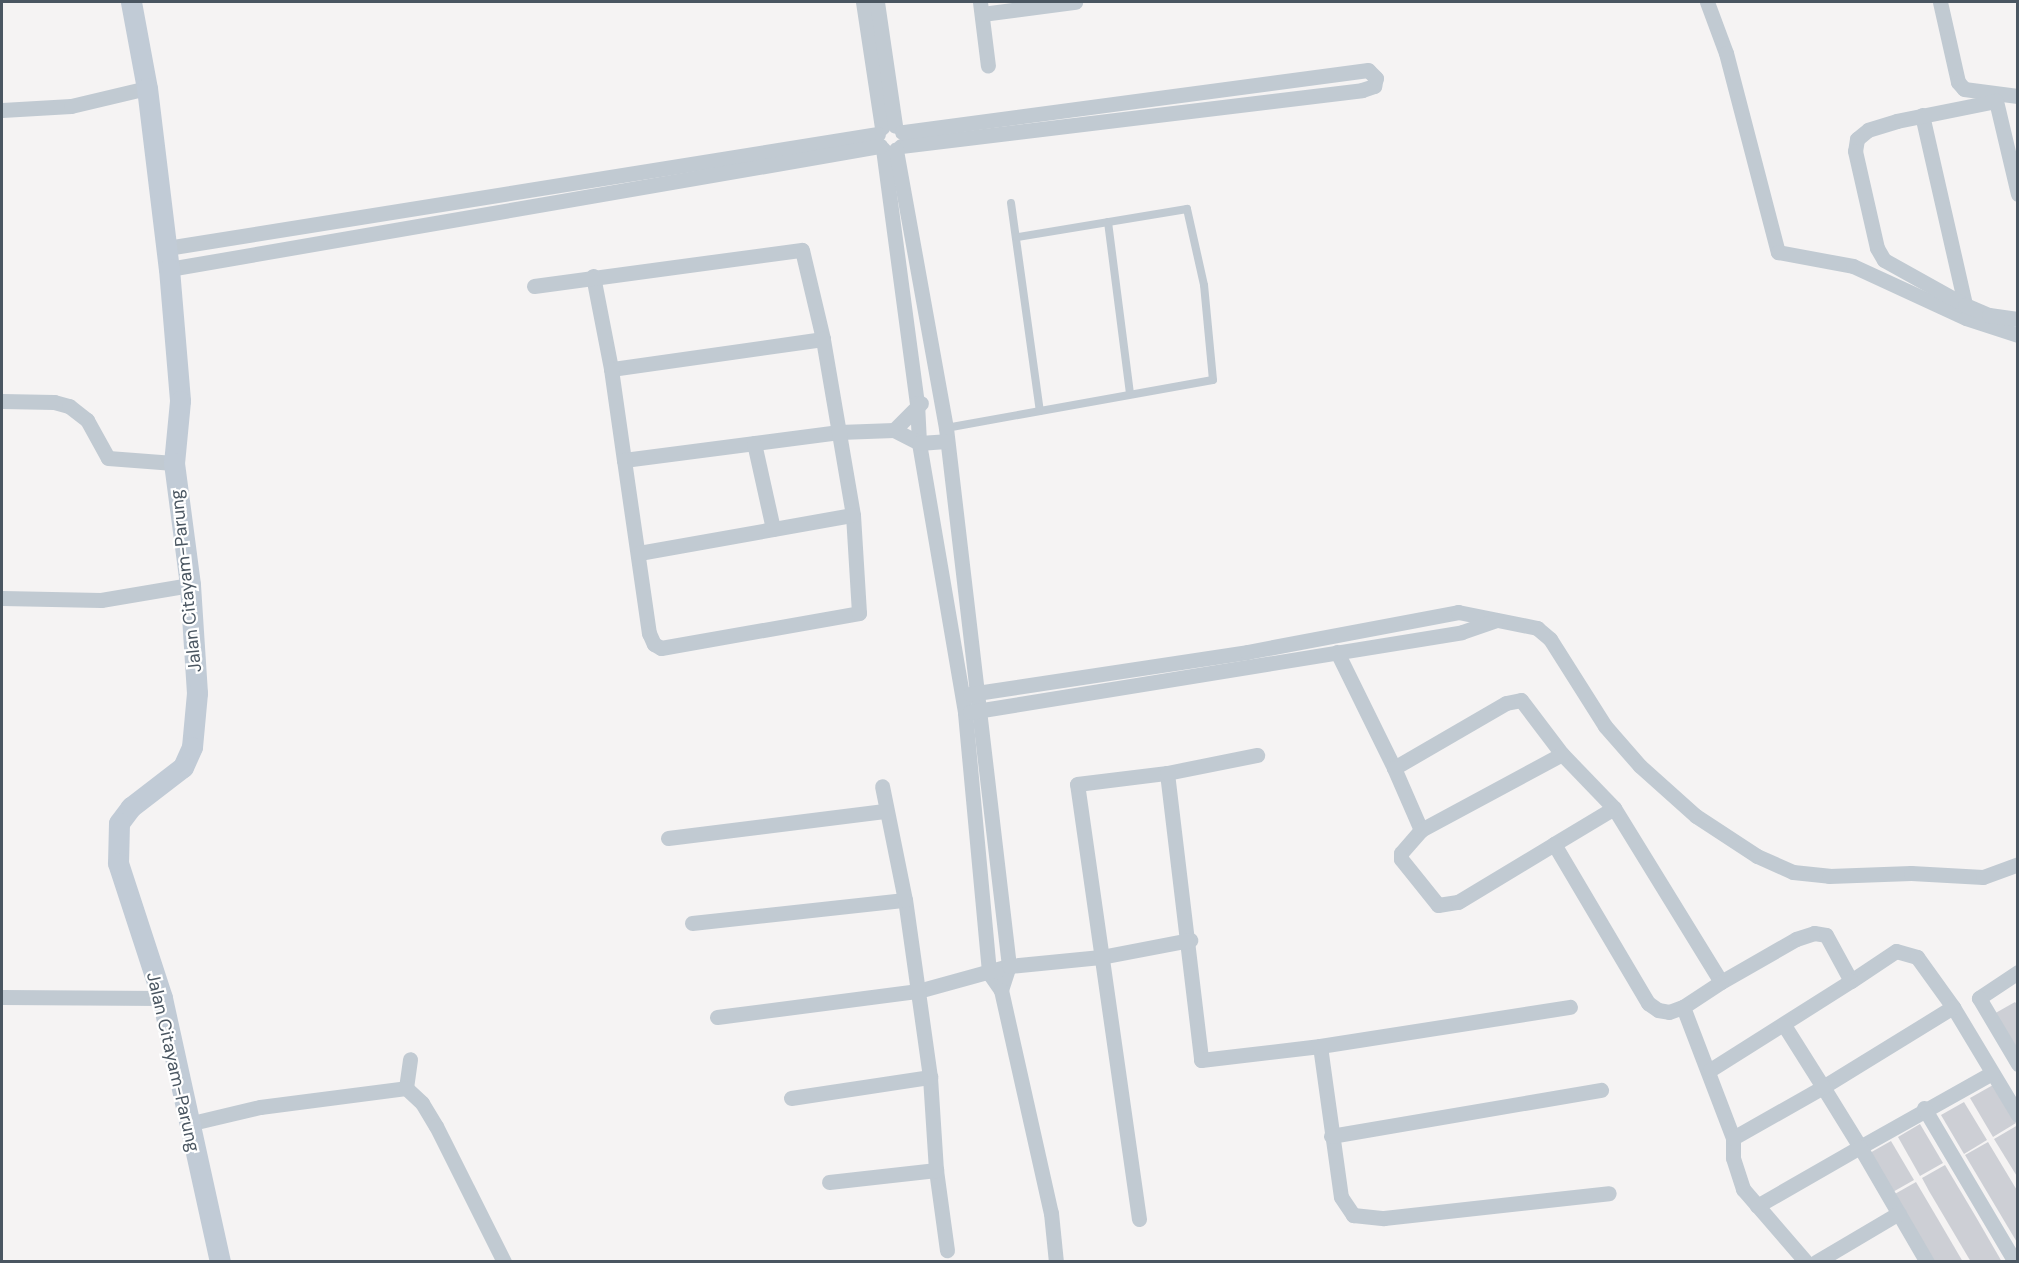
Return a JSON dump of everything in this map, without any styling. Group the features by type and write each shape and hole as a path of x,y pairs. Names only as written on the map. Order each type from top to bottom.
{"main road":[{"name":"Jalan Citayam-Parung","path":"131,2 147,88 168,259 180,400 174,463 190,585 197,693 192,747 183,767 131,807 119,823 116,839 123,886 162,998 219,1262"}],"street":[{"path":"862,2 946,434 979,693 1009,966 1001,990"},
{"path":"877,2 917,403 919,443 965,713 989,973 1001,990 1052,1213 1056,1262"},
{"path":"988,66 981,8 1075,2"},
{"path":"1707,2 1726,53 1778,252 1853,266 1966,318 2018,335"},
{"path":"1940,2 1958,82 1964,89 2018,96"},
{"path":"168,259 890,139 1368,70 1376,78 1374,86 1362,90 890,139"},
{"path":"2,110 71,106 147,88"},
{"path":"2018,194 1996,101 1922,115 1868,130 1857,139 1855,151 1877,248 1884,260 1965,305 1989,315 2018,319"},
{"path":"1922,115 1965,305"},
{"path":"534,286 593,276 799,248 823,339 853,515 861,606 859,613 661,648 649,633 611,369 593,276"},
{"path":"611,369 823,339"},
{"path":"894,430 917,403 939,399"},
{"path":"2,402 54,402 69,406 87,420 108,458 174,463"},
{"path":"624,460 839,432 894,430 919,443 946,434"},
{"path":"754,443 773,530"},
{"path":"639,553 853,515"},
{"path":"2,598 101,600 190,585"},
{"path":"962,694 1247,652 1458,612 1523,623 1550,639 1605,726 1640,766 1696,816 1757,856 1793,872 1829,876 1911,873 1983,877 2018,864"},
{"path":"965,713 1462,632 1496,620"},
{"path":"1337,652 1394,768 1420,830"},
{"path":"1394,768 1506,703 1521,700 1562,754 1614,808 1721,982"},
{"path":"1562,754 1420,830 1401,859 1438,905 1444,907 1458,902 1614,808"},
{"path":"1139,1219 1077,784 1167,773 1257,756"},
{"path":"1167,773 1190,940 1201,1060 1320,1046 1570,1007"},
{"path":"882,786 905,900 918,991 930,1077 936,1170 947,1250"},
{"path":"668,838 886,811"},
{"path":"1554,844 1648,1003 1658,1010 1683,1007 1721,982 1796,939 1814,933 1826,935 1851,981"},
{"path":"692,923 905,900"},
{"path":"717,1017 918,991 1009,966 1101,957 1190,940"},
{"path":"1710,1070 1784,1025 1896,951 1904,951 1923,962 2018,1115"},
{"path":"2018,972 1979,998 2018,1064"},
{"path":"2,997 162,998"},
{"path":"1683,1007 1710,1070 1733,1138 1740,1183 1806,1262"},
{"path":"1733,1138 1823,1087 1953,1007"},
{"path":"1784,1025 1860,1147 1927,1262"},
{"path":"1320,1046 1341,1197 1346,1209 1362,1218 1610,1193"},
{"path":"406,1088 410,1059"},
{"path":"1757,1206 1924,1108 1992,1073"},
{"path":"791,1098 930,1077"},
{"path":"188,1124 260,1107 406,1088"},
{"path":"406,1088 422,1103 436,1126 504,1262"},
{"path":"1331,1136 1601,1090"},
{"path":"1924,1108 2015,1262"},
{"path":"829,1182 936,1170"},
{"path":"1816,1262 1899,1213"}],"lane":[{"path":"1011,203 1040,411"},
{"path":"946,434 1040,411 1213,380 1204,285 1187,209 1017,237"},
{"path":"1108,222 1130,394"}],"building":[{"path":"2015,1002 2018,1006 2018,1052 1992,1015"},
{"path":"1993,1085 2016,1123 1993,1137 1970,1098"},
{"path":"1964,1102 1987,1140 1964,1154 1941,1115"},
{"path":"1920,1124 1943,1163 1920,1176 1898,1137"},
{"path":"2018,1125 2018,1178 1994,1139"},
{"path":"1891,1141 1914,1180 1891,1193 1868,1154"},
{"path":"1988,1142 2018,1192 2018,1244 1965,1155"},
{"path":"1945,1165 2002,1262 1971,1262 1929,1191 1922,1178"},
{"path":"1916,1182 1963,1262 1932,1262 1893,1195"}]}
